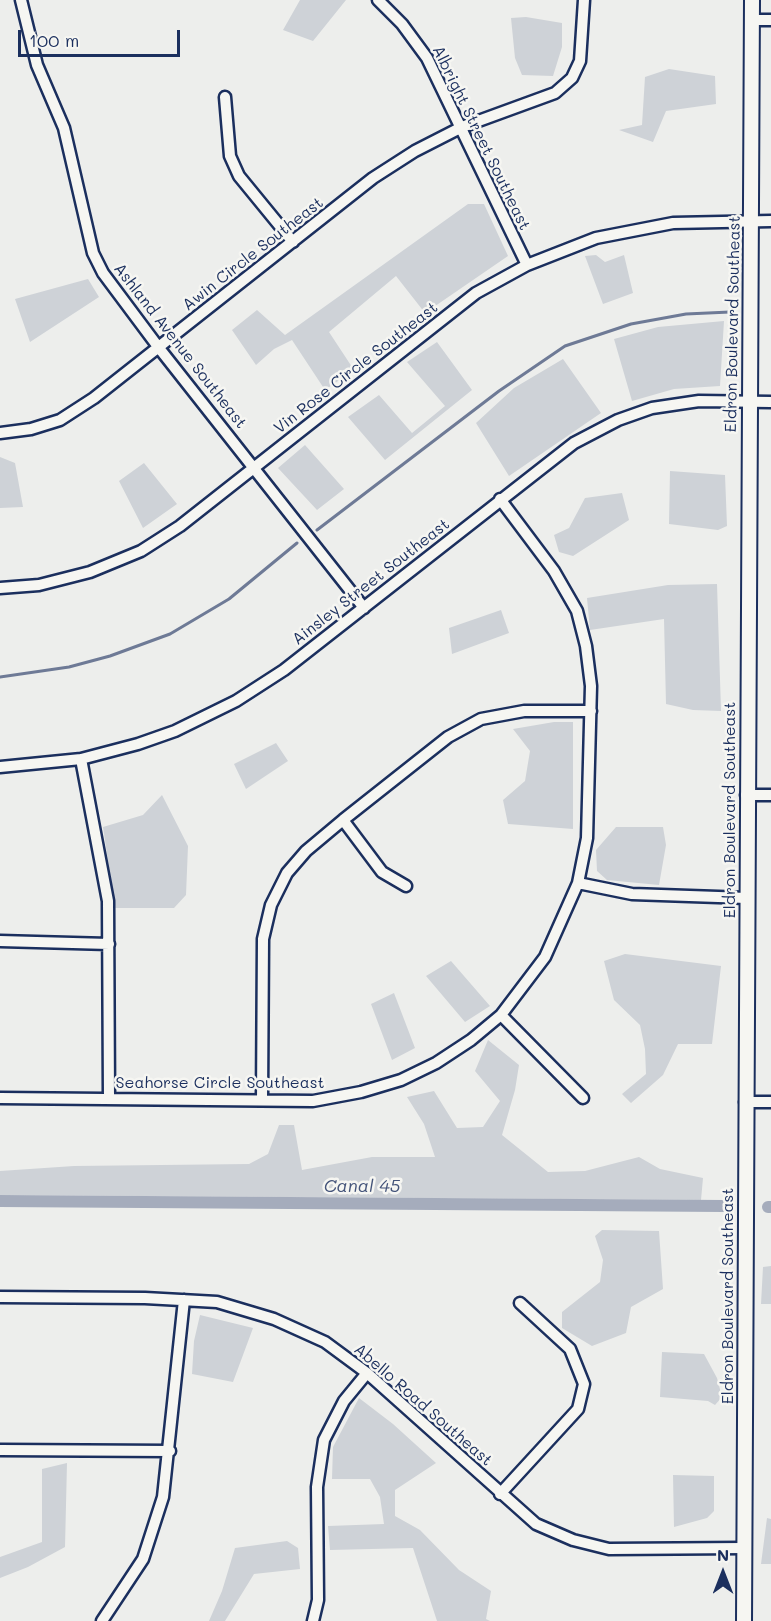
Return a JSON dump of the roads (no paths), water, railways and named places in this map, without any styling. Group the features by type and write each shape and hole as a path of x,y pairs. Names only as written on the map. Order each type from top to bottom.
{"street":[{"name":"Ashland Avenue Southeast","path":"21,0 37,65 64,128 93,253 103,273 159,348 364,608"},
{"name":"Albright Street Southeast","path":"378,0 402,24 427,58 527,265"},
{"name":"Awin Circle Southeast","path":"0,434 31,429 60,420 94,398 373,178 415,151 462,127 555,93 572,78 580,61 584,0"},
{"name":"Eldron Boulevard Southeast","path":"744,1621 746,795 752,0"},
{"path":"752,20 771,20"},
{"path":"225,97 230,156 239,176 293,242"},
{"name":"Vin Rose Circle Southeast","path":"0,588 39,585 70,578 141,551 180,526 476,293 527,265 596,238 673,223 771,221"},
{"name":"Ainsley Street Southeast","path":"0,768 81,759 176,731 236,701 284,670 574,443 618,420 652,408 699,401 771,402"},
{"name":"Seahorse Circle Southeast","path":"0,1098 313,1101 361,1092 401,1080 436,1063 471,1040 501,1015 545,957 578,883 587,838 591,711 586,646 577,611 554,571 500,499"},
{"path":"262,1100 263,939 271,905 286,873 306,851 342,820 448,737 481,719 525,711 591,711"},
{"path":"81,759 108,902 109,1098"},
{"path":"746,795 771,795"},
{"path":"342,820 382,872 406,886"},
{"path":"578,883 632,894 747,898"},
{"path":"0,941 109,944"},
{"path":"501,1015 583,1098"},
{"path":"745,1102 771,1102"},
{"name":"Abello Road Southeast","path":"0,1297 217,1302 274,1319 325,1342 367,1373 536,1524 573,1540 609,1549 744,1548"},
{"path":"102,1621 143,1559 163,1497 170,1451 184,1300"},
{"path":"500,1494 578,1409 584,1384 570,1349 520,1303"},
{"path":"313,1621 318,1600 317,1487 324,1440 344,1401 367,1373"},
{"path":"0,1450 170,1451"}],"waterway":[{"path":"317,530 499,391 565,346 631,324 686,314 730,312"},
{"path":"0,677 69,667 110,656 170,634 229,599 297,543"},
{"name":"Canal 45","path":"0,1201 724,1206"}]}
